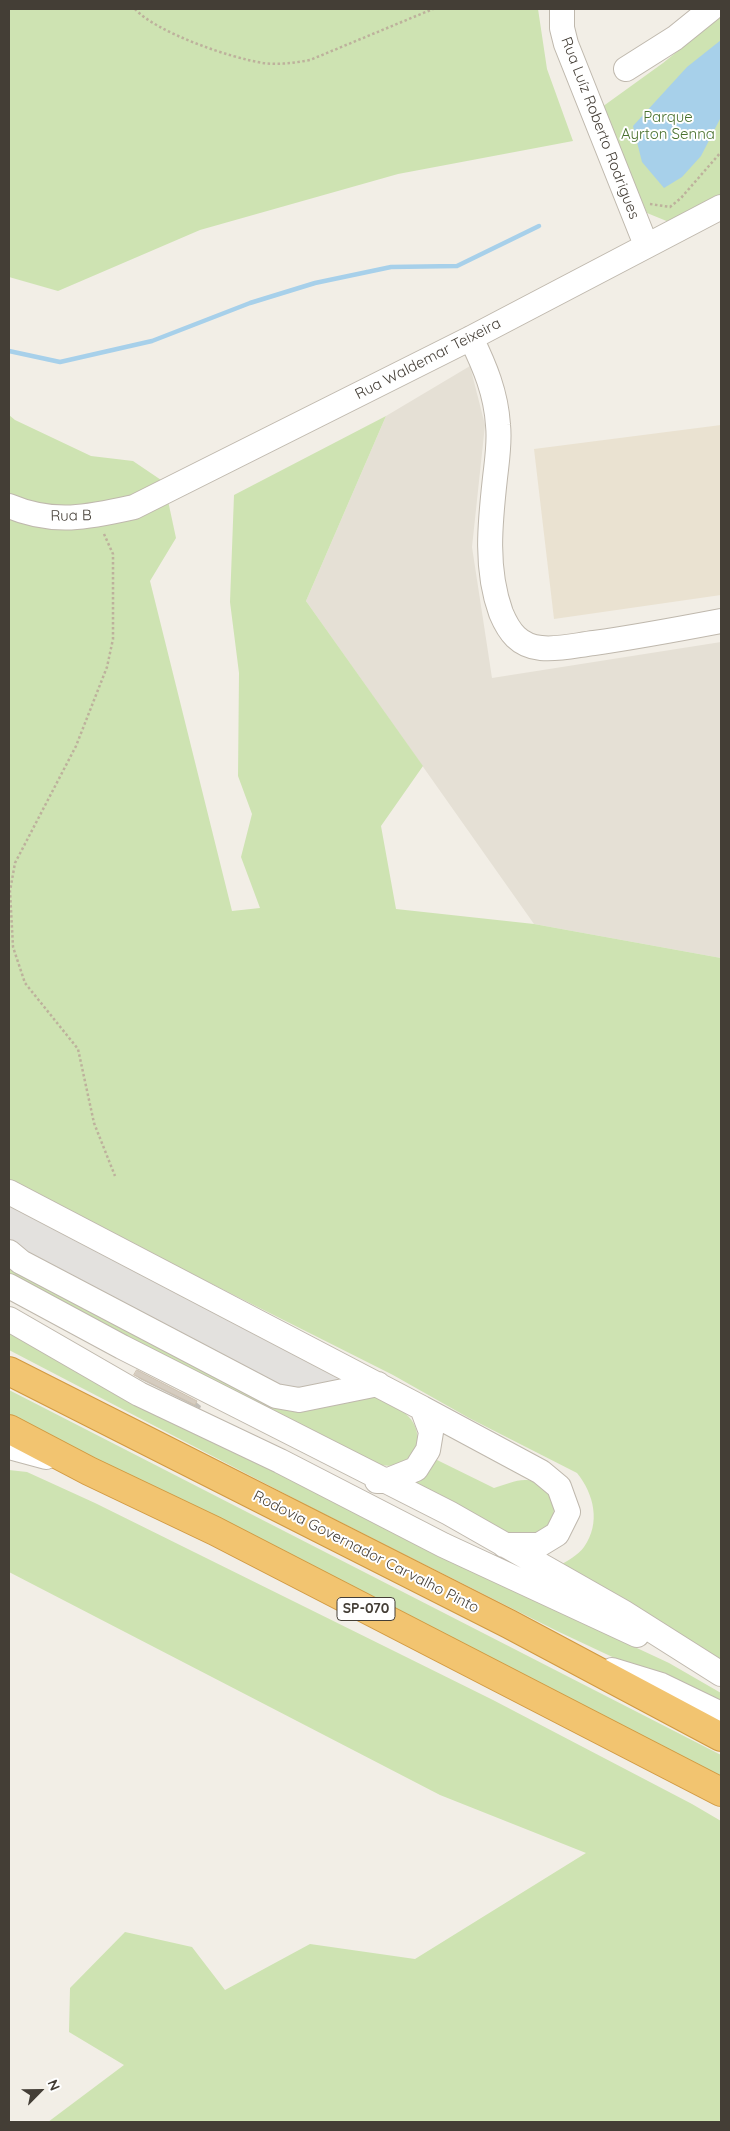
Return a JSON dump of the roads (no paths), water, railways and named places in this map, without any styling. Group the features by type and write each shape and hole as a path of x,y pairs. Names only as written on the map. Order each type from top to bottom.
{"highway":[{"name":"Rodovia Governador Carvalho Pinto","path":"9,1371 578,1660 721,1737"},
{"name":"SP-070","path":"9,1429 89,1471 215,1531 721,1792"}],"street":[{"name":"Rua Luíz Roberto Rodrigues","path":"562,9 562,28 566,44 646,245"},
{"path":"626,69 674,38 711,9"},
{"name":"Rua Waldemar Teixeira","path":"134,507 471,338 721,207"},
{"path":"471,338 486,370 496,402 499,426 490,534 491,572 499,606 512,635 521,642 540,648 558,648 634,637 721,621"},
{"name":"Rua B","path":"9,506 34,515 56,518 96,516 134,507"},
{"path":"9,1192 378,1384 541,1472 559,1487 568,1512 557,1534 539,1545 504,1545"},
{"path":"9,1252 21,1262 276,1396 299,1400 378,1384"},
{"path":"9,1286 122,1347 386,1481 504,1545 623,1612 718,1672"},
{"path":"12,1321 122,1347"},
{"path":"12,1321 139,1394 280,1461 442,1545 718,1672"},
{"path":"280,1461 352,1480 386,1481 416,1469 428,1450 431,1432 422,1408"},
{"path":"9,1447 89,1471"},
{"path":"578,1660 661,1685 721,1714"}],"water":[{"path":"721,40 721,117 701,156 682,177 664,188 642,162 633,126 687,67"}],"waterway":[{"path":"9,351 60,362 152,341 250,303 315,283 391,267 457,266 539,226"}],"park label":[{"name":"Parque Ayrton Senna","path":"668,126"}]}
